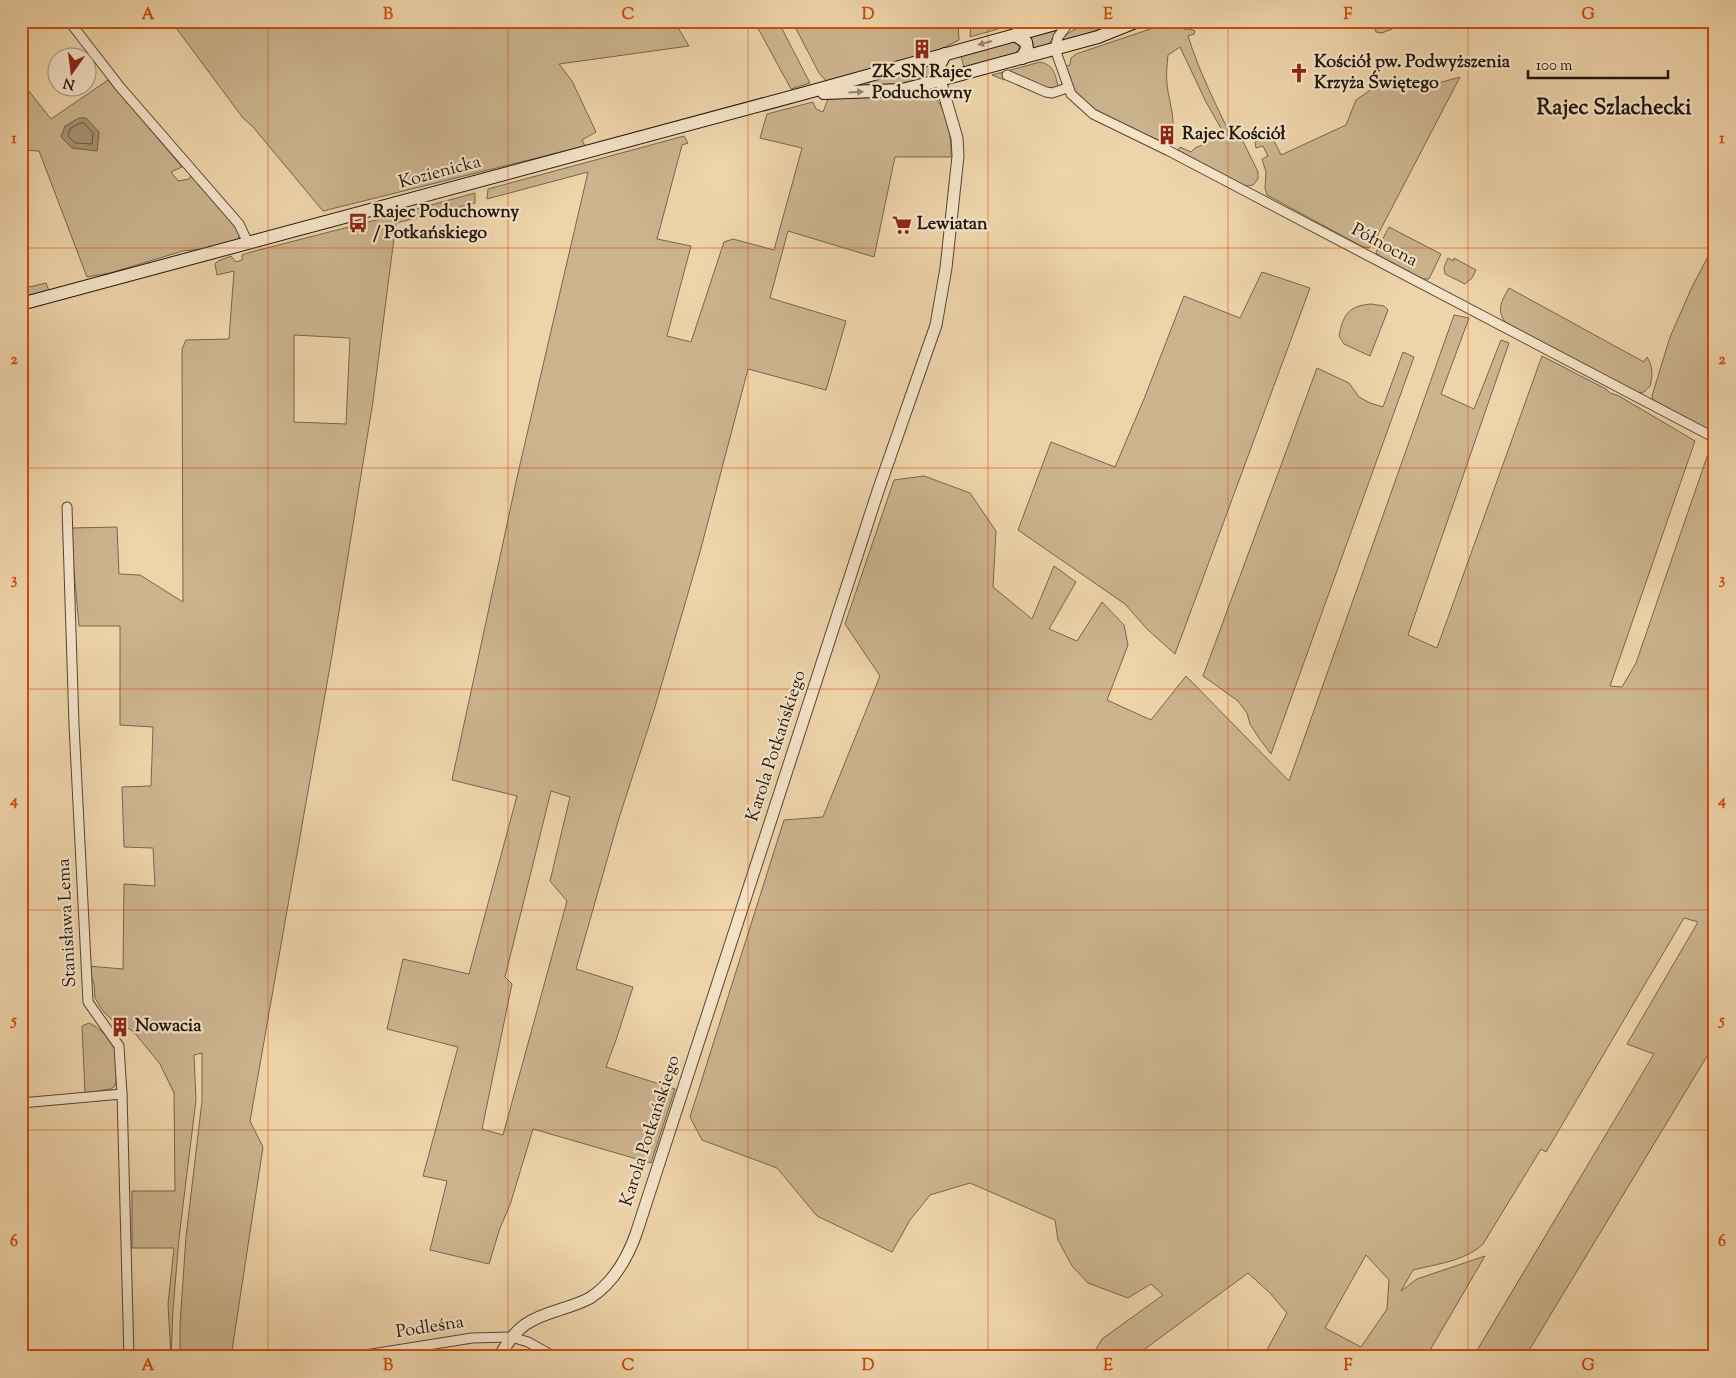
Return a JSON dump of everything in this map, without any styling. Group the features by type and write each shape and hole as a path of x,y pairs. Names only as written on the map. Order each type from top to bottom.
{"main road":[{"name":"Kozienicka","path":"21,304 809,92 942,60 1015,35 1066,21"},
{"name":"Kozienicka","path":"809,92 902,90 1098,37 1138,21"},
{"path":"1015,35 1026,42 1027,49 1022,58"},
{"path":"942,60 946,72 958,75"},
{"path":"940,80 942,60"}],"street":[{"path":"69,21 120,87 239,224 248,243"},
{"path":"1055,49 1058,37 1070,21"},
{"path":"1059,62 1069,45"},
{"name":"Północna","path":"1055,49 1070,94 1093,114 1161,147 1715,438"},
{"path":"947,104 950,87 958,75"},
{"path":"1008,75 1046,92 1052,93 1068,88"},
{"name":"Karola Potkańskiego","path":"499,1357 512,1337 526,1324 588,1298 604,1287 626,1258 636,1234 878,491 936,325 946,268 958,156 957,138 940,80"},
{"name":"Stanisława Lema","path":"67,507 74,725 88,1002 119,1046 129,1357"},
{"path":"21,1103 122,1094"},
{"path":"512,1337 528,1342 555,1357"},
{"name":"Podleśna","path":"353,1357 472,1338 512,1337"},
{"path":"21,1338 24,1357"}],"shaded area":[{"path":"171,21 674,21 689,46 559,64 572,81 596,132 582,140 585,146 323,211 253,127 243,118"},
{"path":"754,21 778,21 810,83 791,89"},
{"path":"792,21 958,21 959,40 944,49 827,82 819,73"},
{"path":"971,21 1026,21 970,37"},
{"path":"1100,21 1124,21 1059,43 1072,31"},
{"path":"1174,21 1182,21 1184,29 1195,31 1194,34 1188,36 1208,87 1231,136 1240,135 1258,172 1258,179 1253,185 1246,186 1241,184 1178,150 1180,147 1191,152 1222,130 1206,102 1180,47 1168,55 1167,80 1173,132 1168,143 1103,114 1083,100 1073,89 1066,66 1070,65 1071,58 1076,54 1165,24 1166,26 1174,23"},
{"path":"1372,21 1392,21 1392,29 1382,33 1376,32"},
{"path":"1057,30 1049,44 1032,49 1033,43 1029,38"},
{"path":"1012,41 1019,45 1015,55 964,68 961,55"},
{"path":"932,62 933,76 898,86 866,85 866,81 896,72 901,75 923,69 926,64"},
{"path":"1040,62 1045,63 1051,68 1055,74 1058,86 1053,89 1047,89 1008,71 1004,80 992,75"},
{"path":"1460,77 1373,244 1369,248 1363,247 1267,195 1265,188 1266,172 1262,159 1268,156 1263,146 1256,148 1255,143 1257,139 1270,133 1281,155 1346,125 1356,100 1382,82 1413,84 1422,82 1424,87"},
{"path":"108,80 182,167 171,172 178,181 189,179 191,176 240,233 238,240 202,249 183,251 110,273 87,277 39,151 21,150 21,81 51,119 82,98 98,98 98,87"},
{"path":"927,92 934,96 943,111 949,130 951,157 895,157 874,257 788,231 770,298 846,321 826,390 748,369 700,552 655,707 619,818 576,969 633,987 606,1067 675,1089 651,1163 533,1129 510,1205 500,1228 489,1264 430,1250 447,1181 423,1176 458,1047 387,1029 403,959 469,974 517,796 452,780 518,473 588,172 487,199 488,189 684,136 688,143 682,145 657,239 691,246 667,336 691,342 724,242 733,239 774,250 802,148 760,138 767,114 813,102 816,109 823,112 828,99 903,96","holes":["551,791 570,797 550,881 567,901 503,1135 482,1129 512,984 505,977"]},
{"path":"475,193 475,203 396,223 373,401 332,655 250,1121 263,1147 231,1357 180,1357 180,1325 186,1237 202,1101 202,1053 194,1055 196,1100 179,1238 171,1357 168,1304 174,1248 132,1248 132,1191 175,1191 174,1093 160,1064 134,1032 123,1025 115,1023 103,1011 95,998 94,984 88,966 123,969 124,884 155,886 153,848 124,847 122,787 151,786 153,727 120,725 120,626 79,626 70,528 117,527 119,574 140,575 183,602 182,349 186,340 229,339 234,271 217,275 215,264 231,256 236,262 242,260 242,255 251,252","holes":["294,335 350,338 346,424 294,422"]},
{"path":"1389,227 1441,254 1429,279 1423,279 1378,255 1376,252"},
{"path":"1715,243 1715,433 1653,400 1652,396 1670,337 1691,289"},
{"path":"1448,258 1453,261 1454,258 1476,270 1472,278 1465,284 1445,274 1444,267"},
{"path":"1262,272 1310,288 1175,654 1148,630 1125,604 1018,530 1051,442 1115,467 1184,296 1240,318"},
{"path":"46,283 49,291 21,299 21,289"},
{"path":"1509,288 1644,362 1647,357 1652,371 1650,386 1644,392 1638,393 1505,322 1500,309"},
{"path":"1371,304 1384,306 1388,310 1370,356 1344,344 1339,336 1342,322 1352,309"},
{"path":"1454,315 1469,318 1441,394 1474,409 1501,340 1509,343 1408,635 1437,648 1542,356 1619,396 1695,441 1610,686 1622,687 1636,663 1710,448 1715,451 1715,1043 1525,1357 1473,1357 1654,1054 1627,1044 1698,922 1684,918 1546,1152 1541,1149 1483,1244 1476,1250 1459,1258 1413,1270 1401,1291 1417,1279 1485,1256 1426,1357 1263,1357 1287,1313 1270,1293 1248,1273 1134,1357 1091,1357 1102,1339 1163,1295 1151,1284 1128,1298 1088,1283 1072,1266 1058,1240 1055,1220 970,1183 930,1195 910,1220 892,1252 817,1216 777,1168 702,1140 690,1117 784,820 823,817 880,676 845,624 894,480 924,476 970,493 996,531 993,587 1032,619 1054,566 1076,582 1049,629 1077,641 1102,602 1124,625 1128,645 1107,700 1151,720 1186,676 1289,781","holes":["1366,1255 1389,1280 1387,1309 1361,1347 1325,1328"]},
{"path":"1403,352 1414,357 1271,754 1250,724 1247,713 1238,701 1203,676 1317,368 1349,383 1359,397 1383,407"},
{"path":"89,1023 97,1027 104,1034 115,1049 117,1073 115,1086 111,1089 85,1093 82,1026"}],"water":[{"path":"79,118 86,118 99,132 97,151 72,148 61,137 65,126"}],"place":[{"name":"ZK-SN Rajec Poduchowny","path":"922,49"},
{"name":"Kościół pw. Podwyższenia Krzyża Świętego","path":"1299,73"},
{"name":"Rajec Kościół","path":"1167,135"},
{"name":"Rajec Poduchowny / Potkańskiego","path":"358,223"},
{"name":"Lewiatan","path":"902,225"},
{"name":"Nowacia","path":"120,1027"}],"district":[{"name":"Rajec Szlachecki","path":"1614,109"}]}
